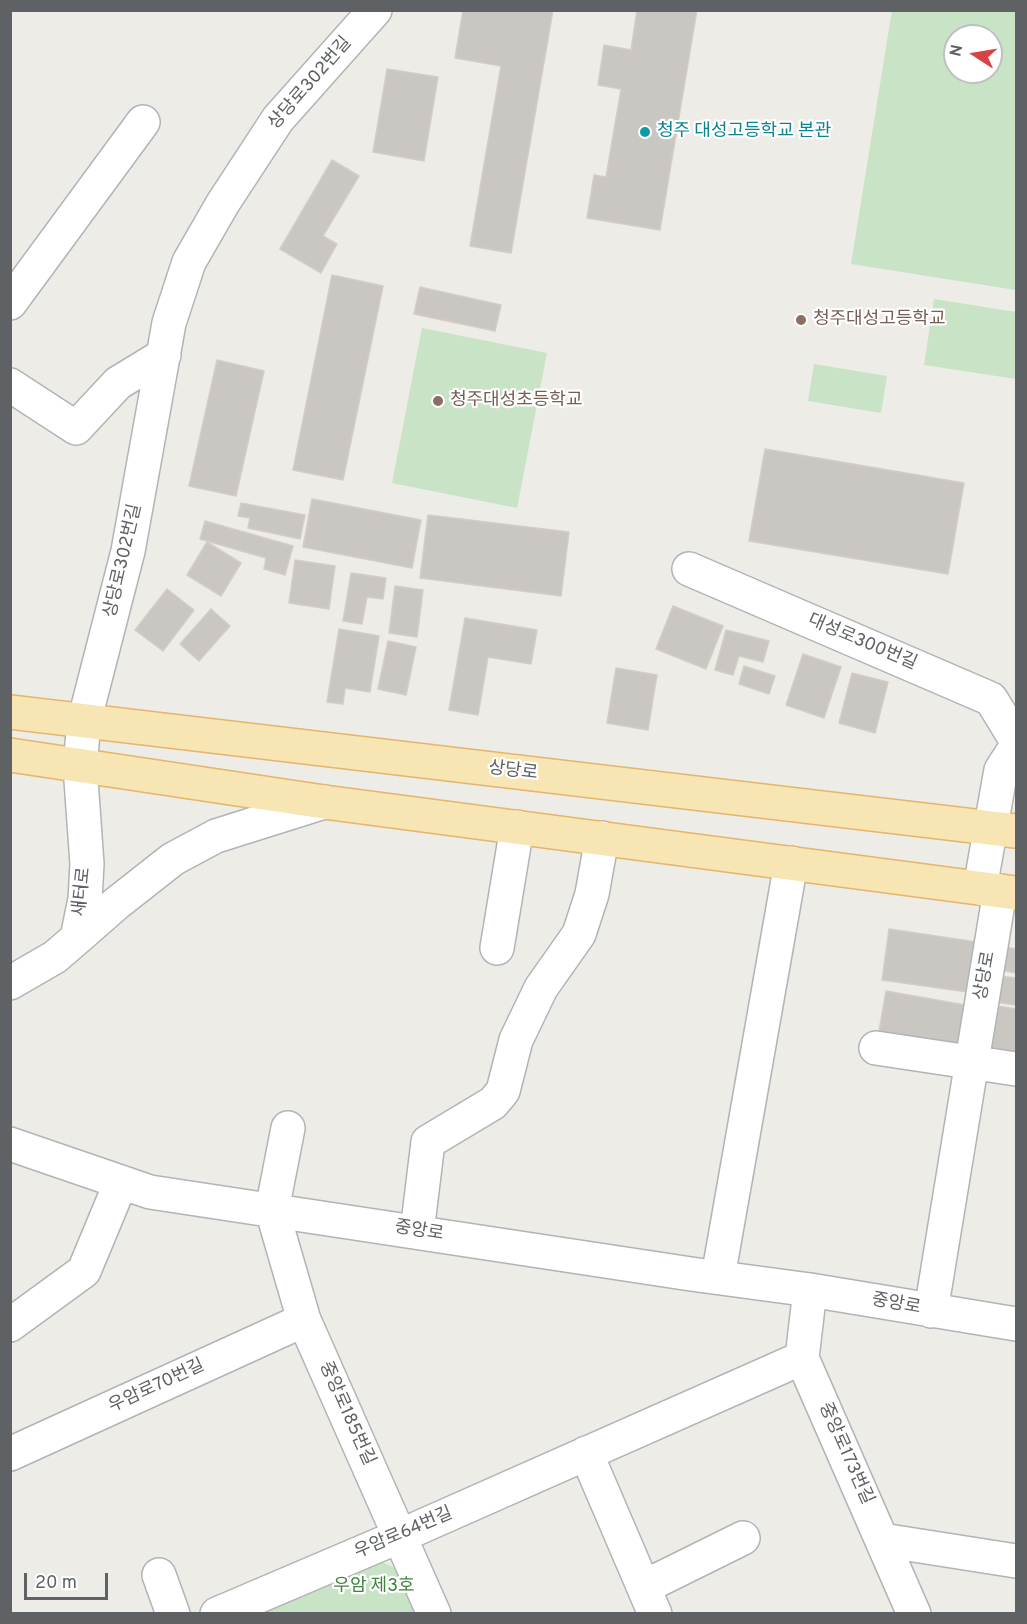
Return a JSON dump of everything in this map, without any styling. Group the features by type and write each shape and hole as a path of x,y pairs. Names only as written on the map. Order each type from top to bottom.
{"main road":[{"name":"상당로","path":"10,712 1004,830"},
{"path":"10,755 324,802 999,891"}],"street":[{"name":"상당로302번길","path":"80,766 84,722 128,551 169,323 189,262 223,203 278,118 375,10"},
{"path":"10,303 143,122"},
{"path":"10,385 76,428 118,383 164,355"},
{"name":"대성로300번길","path":"688,569 991,699 1017,740"},
{"name":"상당로","path":"963,1118 999,891 1004,830 1001,770 1017,747"},
{"name":"새터로","path":"10,983 55,957 77,938 85,899 87,864 80,766"},
{"path":"77,938 173,859 216,836 324,802"},
{"path":"497,948 517,827"},
{"path":"417,1232 428,1142 493,1103 503,1091 516,1041 540,988 579,934 592,894 602,838"},
{"path":"718,1277 791,863"},
{"path":"876,1048 1017,1069"},
{"name":"중앙로","path":"931,1311 963,1118"},
{"path":"272,1210 288,1128"},
{"name":"중앙로","path":"10,1144 150,1191 810,1290 1017,1324"},
{"path":"10,1325 84,1271 121,1182"},
{"name":"중앙로185번길","path":"272,1210 304,1320 434,1614"},
{"path":"802,1358 810,1290"},
{"name":"우암로70번길","path":"10,1454 304,1320"},
{"name":"우암로64번길","path":"219,1613 400,1536 802,1358"},
{"name":"중앙로173번길","path":"802,1358 914,1614"},
{"path":"586,1453 650,1600 743,1538"},
{"path":"882,1540 1017,1561"},
{"path":"159,1575 173,1614"}],"green space":[{"path":"892,10 1016,11 1016,290 851,264"},
{"path":"934,299 1016,312 1016,379 924,365"},
{"path":"422,328 547,353 517,508 392,483"},
{"path":"814,364 887,376 881,413 808,401"},
{"name":"우암 제3호","path":"373,1558 404,1572 422,1614 258,1614"}],"building":[{"path":"463,10 553,10 511,253 470,246 501,66 455,58"},
{"name":"청주 대성고등학교 본관","path":"637,10 697,10 660,230 587,218 594,175 606,177 621,89 598,85 604,45 631,50"},
{"path":"387,69 438,77 424,161 373,152"},
{"path":"332,160 359,176 323,236 337,244 321,273 280,249"},
{"path":"332,275 383,286 343,480 293,470"},
{"path":"420,287 501,305 495,331 414,314"},
{"path":"217,360 264,371 236,496 189,486"},
{"path":"765,449 964,483 948,574 749,541"},
{"path":"312,499 421,520 412,568 303,547"},
{"path":"241,503 305,515 300,539 248,528 250,518 238,516"},
{"path":"428,515 569,532 561,596 420,578"},
{"path":"205,521 293,546 285,575 264,569 266,558 200,539"},
{"path":"207,542 241,563 221,596 187,575"},
{"path":"295,560 335,566 329,609 289,603"},
{"path":"351,573 386,578 383,599 367,597 362,624 343,621"},
{"path":"395,586 423,590 417,637 389,633"},
{"path":"167,589 194,610 163,651 135,630"},
{"path":"673,606 723,626 706,669 656,649"},
{"path":"211,609 230,626 199,661 180,644"},
{"path":"465,618 537,630 531,664 488,657 478,715 449,710"},
{"path":"339,629 379,636 370,692 345,688 343,704 327,702"},
{"path":"726,630 769,641 763,662 739,656 733,675 715,670"},
{"path":"388,641 416,647 406,695 378,689"},
{"path":"803,654 841,667 824,718 786,705"},
{"path":"744,666 775,676 769,694 739,684"},
{"path":"616,668 657,675 648,730 607,723"},
{"path":"852,673 888,682 875,733 839,723"},
{"path":"889,929 983,943 975,993 882,980"},
{"path":"995,945 1016,949 1016,973 990,968"},
{"path":"990,975 1016,978 1016,1005 987,1001"},
{"path":"886,991 965,1005 957,1052 878,1037"},
{"path":"992,1005 1016,1009 1016,1064 985,1060"}],"place":[{"name":"청주 대성고등학교 본관","path":"645,132"},
{"name":"청주대성고등학교","path":"801,320"},
{"name":"청주대성초등학교","path":"438,401"}]}
